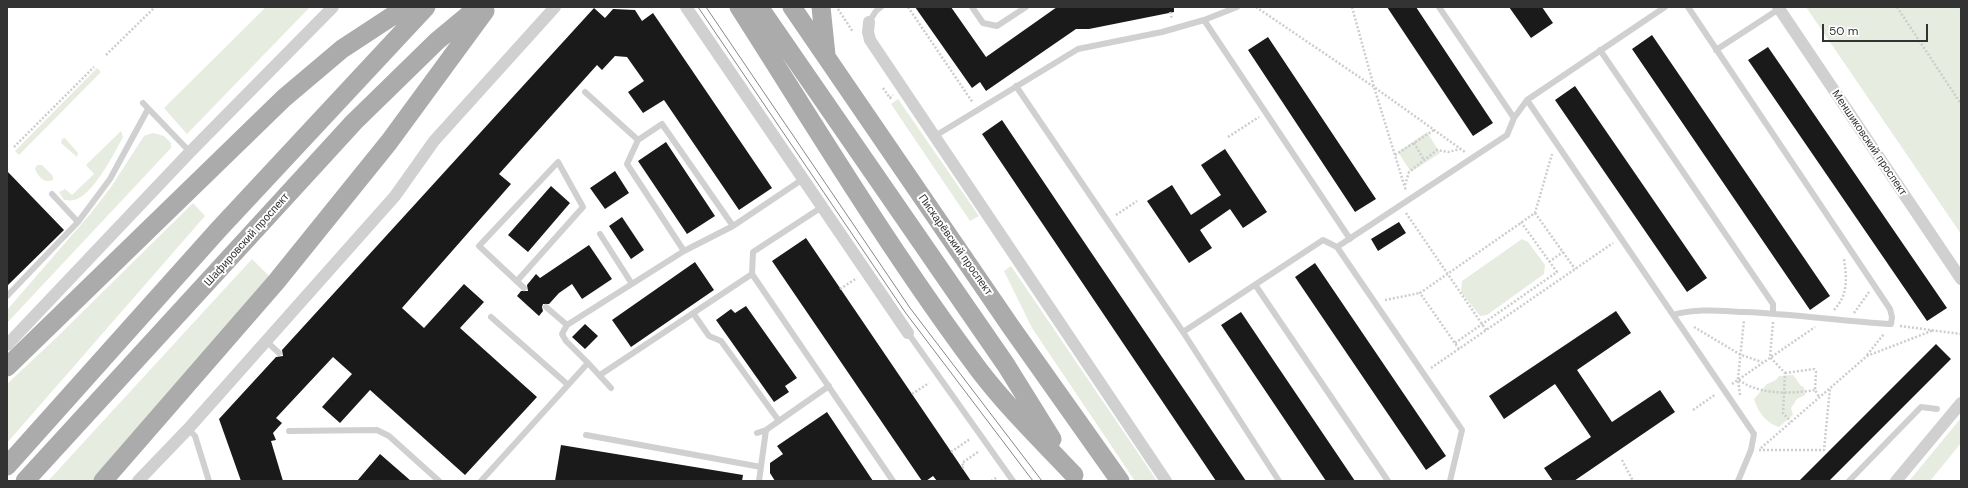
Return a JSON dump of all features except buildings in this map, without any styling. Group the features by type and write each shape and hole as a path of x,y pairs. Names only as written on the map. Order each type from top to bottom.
{"main road":[{"path":"7,367 284,98 365,32 406,7"},
{"path":"7,466 219,229 426,7"},
{"name":"Шафировский проспект","path":"25,481 354,122 437,41 478,7"},
{"path":"103,481 276,282 389,142 488,7"},
{"path":"739,7 887,239 980,370 1013,410 1076,478"},
{"path":"759,7 1006,365 1076,478"},
{"name":"Пискарёвский проспект","path":"792,7 1120,481"},
{"path":"826,58 829,8"}],"street":[{"path":"7,345 190,152 333,7"},
{"path":"138,481 188,429 395,196 434,141 555,7"},
{"path":"686,7 908,333"},
{"name":"Меншиковский проспект","path":"1779,8 1961,279"},
{"path":"869,22 868,32 870,40 1166,481"},
{"path":"1896,481 1961,403"}],"lane":[{"path":"869,22 876,11 881,7"},
{"path":"972,7 983,23 997,26 1026,7"},
{"path":"935,136 1078,49 1162,32 1204,20 1237,7"},
{"path":"1439,7 1514,118"},
{"path":"1337,247 1472,157 1507,136 1514,118 1527,100 1665,7"},
{"path":"1673,315 1686,311 1706,310 1773,313 1891,324 1892,317 1890,309 1688,7"},
{"path":"1716,50 1779,8"},
{"path":"1204,20 1350,239"},
{"path":"1600,50 1774,304 1773,313"},
{"path":"1016,86 1183,332 1279,481"},
{"path":"585,92 638,140"},
{"path":"1527,100 1754,434 1751,450 1738,481"},
{"path":"143,103 190,152"},
{"path":"7,296 78,222 110,179 148,109"},
{"path":"684,251 627,164 638,140 662,124 733,226"},
{"path":"517,281 583,208 558,162 479,246 524,288"},
{"path":"611,388 566,341 562,334 567,325 684,251 733,226 803,179"},
{"path":"52,194 78,222"},
{"path":"822,207 753,252 752,274 893,481"},
{"path":"600,234 632,284"},
{"path":"1183,332 1256,286 1322,240 1337,247 1462,430 1450,481"},
{"path":"600,376 752,274"},
{"path":"1256,286 1388,481"},
{"path":"546,307 567,325"},
{"path":"693,313 709,336 721,341 779,421"},
{"path":"491,317 568,384"},
{"path":"908,333 1013,481"},
{"path":"266,341 279,353"},
{"path":"481,481 588,363"},
{"path":"757,433 766,430 829,386"},
{"path":"1848,481 1920,407 1937,409"},
{"path":"188,429 195,436 209,481"},
{"path":"289,431 377,430 389,436 439,481"},
{"path":"759,481 766,430"},
{"path":"586,435 761,468"}],"path":[{"path":"106,55 155,7"},
{"path":"908,7 978,109"},
{"path":"1256,7 1374,87 1472,157"},
{"path":"1352,7 1374,87 1409,199"},
{"path":"1897,7 1961,104"},
{"path":"829,8 854,32"},
{"path":"14,148 94,67"},
{"path":"883,88 890,98 895,94"},
{"path":"1228,137 1266,112"},
{"path":"1395,155 1434,130"},
{"path":"1375,302 1420,293 1535,212 1556,142"},
{"path":"1414,143 1424,160"},
{"path":"1404,185 1408,172 1437,150 1448,152 1461,149"},
{"path":"1107,221 1137,201"},
{"path":"1400,205 1446,275 1486,330"},
{"path":"1535,212 1575,269"},
{"path":"1521,222 1561,278"},
{"path":"1423,373 1620,238"},
{"path":"1693,410 1825,319 1838,305 1845,292 1847,283 1842,250 1846,243"},
{"path":"1549,262 1563,252"},
{"path":"1455,343 1557,272"},
{"path":"840,289 858,277"},
{"path":"1848,321 1874,285"},
{"path":"1420,293 1459,348"},
{"path":"1743,417 1738,380 1744,312"},
{"path":"1773,313 1770,357 1785,373 1783,413 1791,422"},
{"path":"1673,315 1741,355 1762,362"},
{"path":"1759,450 1867,356 1891,324 1961,334"},
{"path":"1867,356 1934,330"},
{"path":"1785,373 1814,369 1816,372 1815,390 1819,397"},
{"path":"1738,380 1753,387 1784,392 1795,393 1815,390"},
{"path":"912,394 929,382"},
{"path":"1751,450 1824,450 1830,388"},
{"path":"951,452 970,439"},
{"path":"962,468 964,467 962,463 978,452"},
{"path":"1622,460 1633,481"},
{"path":"991,481 996,478"}],"shaded area":[{"path":"266,7 310,7 187,134 164,108"},
{"path":"1806,7 1961,7 1961,234"},
{"path":"97,68 101,72 19,155 15,151"},
{"path":"898,99 979,216 970,221 891,104"},
{"path":"121,131 123,137 109,163 95,183 81,197 73,200 64,200 59,192 65,189 72,195 94,174 86,165"},
{"path":"1427,132 1440,153 1411,172 1398,152"},
{"path":"153,133 164,136 171,143 171,148 7,323 7,310 91,213 111,187 144,136"},
{"path":"65,138 78,153 77,157 61,143 62,139"},
{"path":"37,165 42,165 53,176 53,180 47,181 42,179 35,169"},
{"path":"193,203 205,216 7,443 7,384 55,339"},
{"path":"1522,239 1528,242 1545,265 1544,274 1487,315 1480,316 1461,292 1462,281"},
{"path":"252,259 269,276 93,481 48,481"},
{"path":"1011,266 1157,481 1135,481 1032,328 1004,271"},
{"path":"1793,375 1801,386 1804,387 1805,395 1797,399 1791,408 1793,415 1779,427 1766,420 1754,399 1767,384 1776,380 1779,376"},
{"path":"1961,418 1961,443 1930,481 1909,481"}],"tram line":[{"path":"698,7 905,312 1033,481"},
{"path":"706,7 910,308 1042,481"}]}
